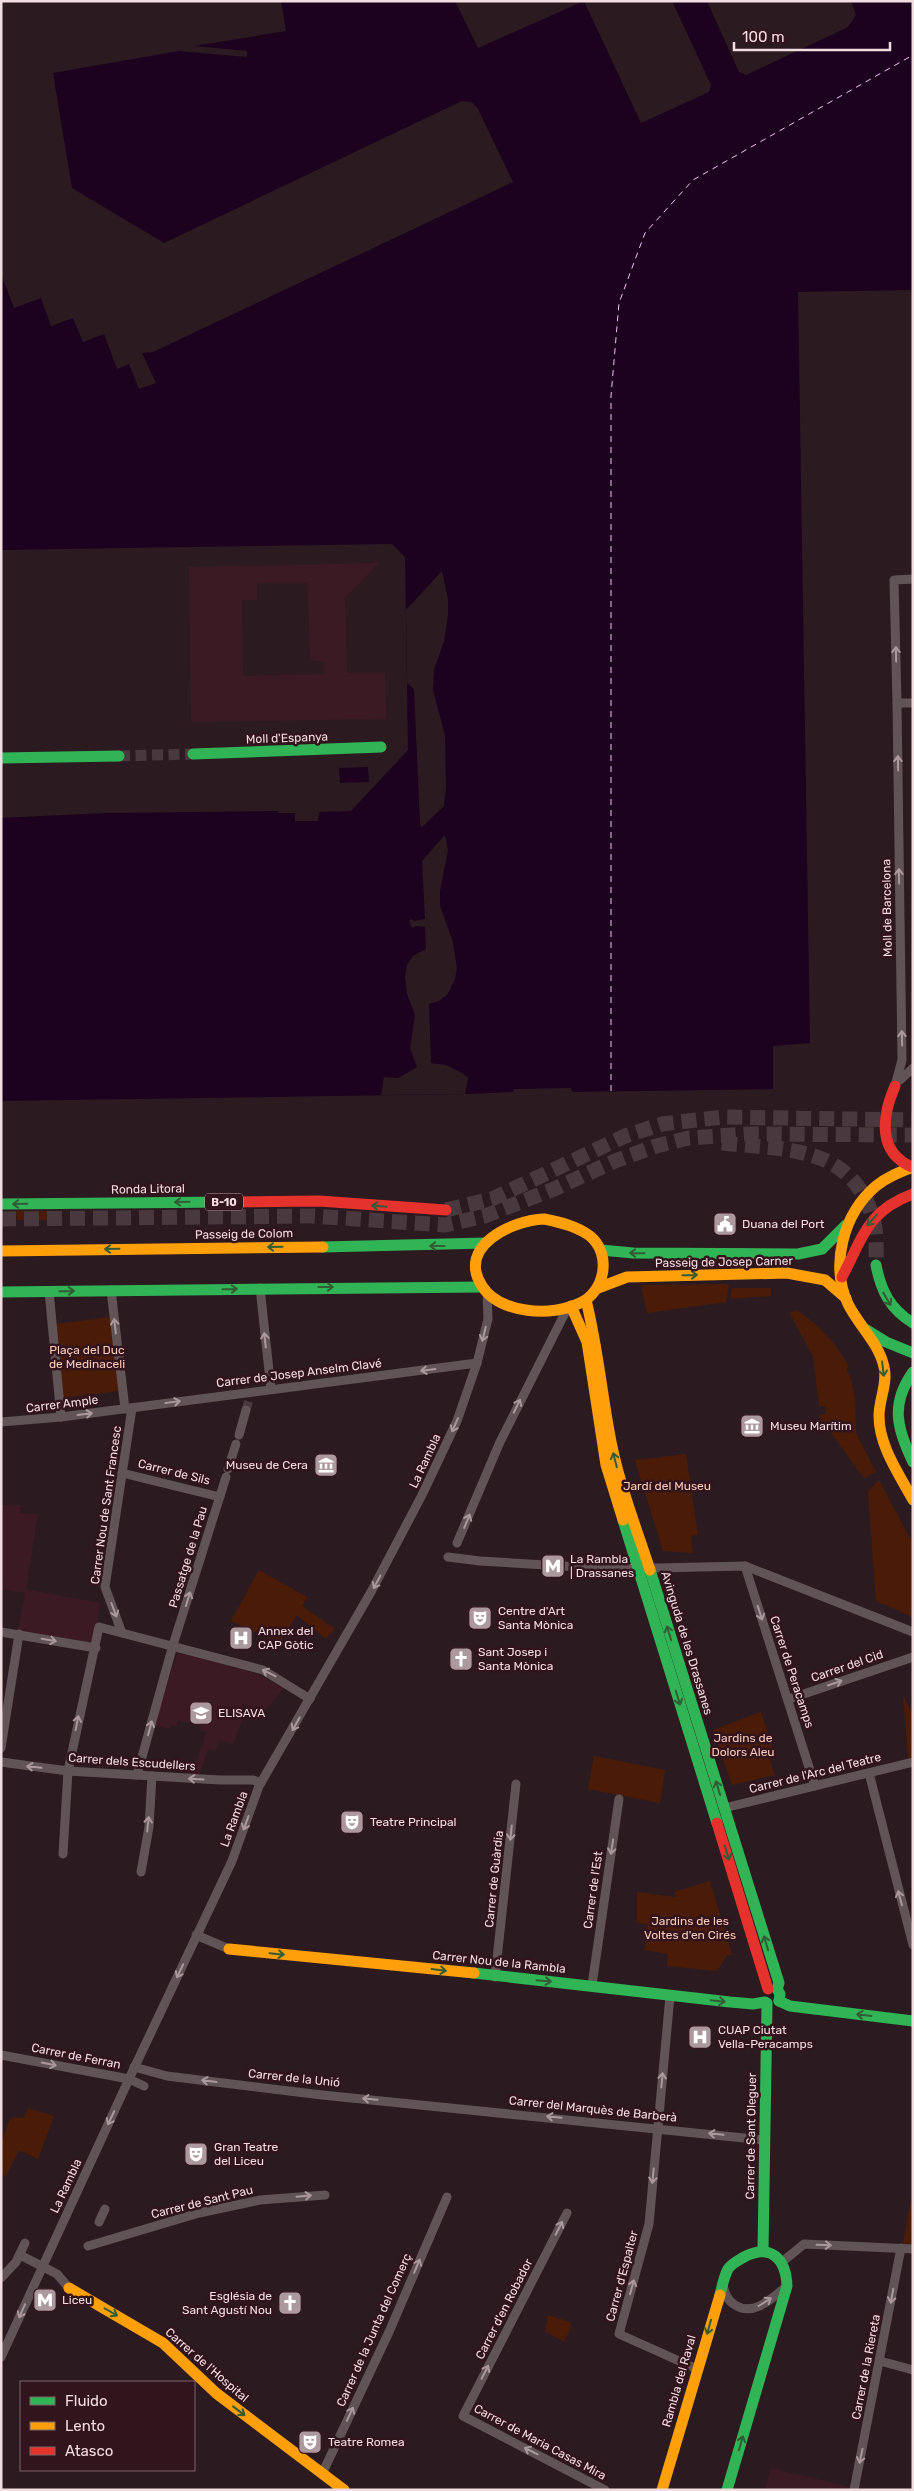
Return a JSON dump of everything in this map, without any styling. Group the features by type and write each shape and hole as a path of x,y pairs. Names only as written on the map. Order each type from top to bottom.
{"main road":[{"name":"Moll d'Espanya","path":"194,754 381,747"},
{"path":"1,758 119,756"},
{"path":"895,1086 888,1104 889,1148 899,1161 912,1167"},
{"name":"Passeig de Josep Carner","path":"601,1250 640,1254 798,1254 822,1249 846,1224 870,1190 892,1175 912,1167"},
{"path":"842,1277 866,1226 888,1205 913,1194"},
{"name":"Ronda Litoral","path":"1,1204 319,1201 418,1210 446,1210"},
{"path":"1,1292 260,1288 484,1290 504,1304 525,1310 569,1306 586,1300 598,1288 603,1269 601,1250 591,1237 571,1226 544,1220 513,1225 481,1248 476,1265 484,1290"},
{"path":"846,1224 840,1264 846,1298 884,1365 885,1372 879,1406 882,1439 913,1500"},
{"name":"Passeig de Colom","path":"1,1250 458,1246 486,1243"},
{"path":"876,1265 881,1288 890,1305 913,1323"},
{"name":"Passeig de Josep Carner","path":"598,1288 627,1276 787,1273 825,1280 846,1298"},
{"name":"Avinguda de les Drassanes","path":"586,1300 596,1340 613,1453 622,1489 643,1568 773,1989 780,1994 771,2003"},
{"name":"Avinguda de les Drassanes","path":"569,1306 587,1342 604,1457 724,1808 778,1983 773,1989"},
{"path":"862,1326 886,1342 913,1353"},
{"path":"912,1458 900,1435 897,1415 901,1390 913,1372"},
{"name":"Carrer Nou de la Rambla","path":"229,1949 592,1985 670,1996 753,2004 771,2003 913,2021"},
{"name":"Carrer de Sant Oleguer","path":"763,2250 767,2021 771,2003"},
{"path":"727,2490 787,2286 785,2267 782,2262 773,2254 763,2250"},
{"name":"Rambla del Raval","path":"662,2490 728,2268 734,2262 763,2250"},
{"name":"Carrer de l'Hospital","path":"66,2286 163,2343 216,2393 344,2490"}],"street":[{"name":"Moll de Barcelona","path":"895,1086 902,1060 894,580 913,579"},
{"path":"897,703 913,703"},
{"path":"895,1086 902,1076 913,1068"},
{"path":"260,1288 271,1388"},
{"path":"111,1290 129,1408"},
{"name":"La Rambla","path":"1,2357 40,2266 232,1861 261,1783 371,1592 422,1495 457,1421 477,1363 488,1319 484,1290"},
{"path":"49,1291 61,1417"},
{"path":"457,1543 500,1442 569,1306"},
{"name":"Carrer de Josep Anselm Clavé","path":"129,1408 249,1396 271,1388 477,1363"},
{"name":"Carrer Ample","path":"1,1422 61,1417 129,1408"},
{"name":"Carrer Nou de Sant Francesc","path":"122,1633 105,1587 122,1473 129,1408"},
{"name":"Passatge de la Pau","path":"137,1775 173,1645 246,1410"},
{"name":"Carrer de Sils","path":"122,1473 220,1497"},
{"path":"448,1556 480,1561 613,1569 745,1566 913,1632"},
{"name":"Carrer de Peracamps","path":"745,1566 815,1786"},
{"path":"63,1854 68,1771 99,1627 263,1670 310,1699"},
{"path":"1,1632 96,1648"},
{"path":"1,1748 19,1634"},
{"name":"Carrer del Cid","path":"788,1699 913,1657"},
{"name":"Carrer dels Escudellers","path":"1,1762 68,1771 253,1780 261,1783"},
{"name":"Carrer de l'Arc del Teatre","path":"724,1808 913,1762"},
{"path":"869,1772 913,1945"},
{"path":"141,1872 148,1827 152,1776"},
{"name":"Carrer de Guàrdia","path":"495,1976 516,1784"},
{"name":"Carrer de l'Est","path":"592,1985 619,1799"},
{"path":"196,1935 229,1949"},
{"name":"Carrer d'Espalter","path":"670,1996 649,2224 619,2334 697,2369"},
{"name":"Carrer de Ferran","path":"1,2055 129,2079 144,2086"},
{"name":"Carrer de la Unió","path":"134,2067 167,2078 322,2095 419,2103"},
{"name":"Carrer del Marquès de Barberà","path":"419,2103 764,2140"},
{"name":"Carrer de Sant Pau","path":"88,2246 113,2237 199,2213 260,2200 325,2195"},
{"name":"Carrer de la Junta del Comerç","path":"322,2474 389,2332 447,2197"},
{"path":"99,2222 105,2209"},
{"name":"Carrer d'en Robador","path":"463,2416 567,2213"},
{"path":"1,2278 18,2259 25,2244"},
{"path":"782,2262 804,2244 913,2249"},
{"name":"Carrer de la Riereta","path":"854,2490 901,2248"},
{"path":"18,2259 57,2274 66,2286"},
{"path":"723,2280 724,2292 730,2302 745,2308 758,2307 787,2286"},
{"path":"880,2361 913,2370"},
{"name":"Carrer de Maria Casas Mira","path":"463,2416 605,2490"}],"shaded area":[{"path":"281,1 455,1 478,48 584,1 641,123 709,92 711,85 672,1 707,1 739,72 746,75 848,27 856,15 851,1 913,1 913,290 798,292 810,1043 773,1046 773,1089 572,1092 571,1088 514,1089 514,1092 465,1094 1,1101 1,818 104,813 278,811 278,813 295,813 295,821 318,821 319,812 351,811 408,750 405,557 392,544 1,550 1,274 14,308 41,298 51,326 73,318 83,342 104,334 117,369 129,364 139,389 156,383 142,353 153,352 513,182 477,107 471,102 462,101 164,243 72,188 53,73 179,51 247,57 247,51 194,46 286,31"},
{"path":"379,563 345,598 347,673 385,673 386,719 191,722 189,567","holes":["257,583 308,583 310,660 324,662 324,674 243,676 242,600 257,600"]},
{"path":"368,767 369,782 340,783 339,768"},
{"path":"1,1505 21,1505 19,1513 38,1514 26,1589 100,1603 94,1643 18,1631 25,1593 2,1589"},
{"name":"ELISAVA","path":"178,1651 260,1675 284,1688 262,1714 243,1704 242,1708 245,1713 233,1744 219,1740 215,1751 208,1749 200,1774 192,1774 206,1733 200,1730 201,1727 178,1720 176,1726 171,1724 170,1729 154,1725"},
{"path":"771,2468 850,2487 850,2490 765,2490"}],"green space":[{"path":"16,1211 49,1211 49,1220 17,1220"},
{"path":"729,1284 726,1302 647,1313 641,1285"},
{"path":"732,1288 771,1288 771,1296 730,1299"},
{"path":"798,1311 827,1336 839,1350 849,1367 846,1369 851,1379 855,1398 856,1433 876,1472 864,1478 818,1415 826,1414 825,1406 819,1406 813,1356 789,1312"},
{"name":"Plaça del Duc de Medinaceli","path":"111,1317 119,1391 63,1398 56,1324"},
{"name":"Jardí del Museu","path":"686,1454 698,1535 691,1536 693,1553 663,1551 635,1460"},
{"path":"879,1480 913,1544 913,1617 876,1601 868,1491"},
{"path":"259,1570 307,1597 302,1606 335,1629 326,1639 297,1615 280,1643 231,1621"},
{"path":"903,1696 913,1713 913,1757 908,1758"},
{"name":"Jardins de Dolors Aleu","path":"761,1712 773,1749 767,1751 775,1775 732,1785 713,1730"},
{"path":"594,1756 665,1770 660,1803 588,1789"},
{"name":"Jardins de les Voltes d'en Cirés","path":"710,1881 732,1955 727,1955 717,1971 667,1966 668,1954 645,1950 648,1924 637,1923 637,1892 676,1897 674,1892"},
{"path":"28,2108 54,2116 38,2159 19,2150 6,2176 1,2174 3,2147 1,2143 10,2119 12,2120 13,2117 24,2118"},
{"path":"913,2187 913,2244 903,2244"},
{"path":"548,2315 570,2322 571,2327 564,2342 545,2331"}],"pier":[{"path":"442,571 448,599 448,615 444,641 434,670 433,690 445,736 446,788 444,806 422,827 420,825 414,689 407,683 406,610"},
{"path":"445,835 448,850 440,891 440,906 453,942 457,968 455,979 447,995 439,1001 429,1004 431,1063 446,1065 468,1078 465,1094 381,1095 384,1077 398,1078 417,1067 410,1048 415,1015 407,994 405,977 407,965 413,956 426,949 425,927 416,926 412,928 409,921 411,919 415,921 425,919 422,861"}],"ferry route":[{"path":"611,1091 611,396 619,303 645,233 693,180 913,55"}],"tunnel":[{"path":"119,756 193,754"},
{"path":"446,1210 492,1199 625,1136 662,1124 723,1117 913,1120"},
{"path":"1,1219 312,1216 445,1225 485,1216 554,1189 615,1161 656,1146 689,1138 748,1134 913,1135"},
{"path":"722,1143 794,1151 815,1156 835,1165 851,1179 865,1197 875,1228 876,1265"},
{"path":"246,1410 249,1400"}],"traffic: fast":[{"path":"193,754 381,747"},
{"path":"1,758 119,756"},
{"path":"1,1204 230,1202"},
{"path":"601,1250 633,1253 798,1254 822,1249 846,1225"},
{"path":"323,1247 486,1243"},
{"path":"876,1265 888,1298 898,1312 913,1323"},
{"path":"1,1292 481,1287"},
{"path":"865,1329 886,1342 913,1353"},
{"path":"913,1372 901,1395 898,1417 903,1439 913,1462"},
{"path":"623,1520 717,1823"},
{"path":"650,1570 779,1983 777,1989 780,1994 779,2001"},
{"path":"474,1973 730,2002 753,2004 765,2002"},
{"path":"779,2001 790,2006 913,2021"},
{"path":"763,2250 767,2003"},
{"path":"720,2295 728,2269 744,2257 754,2253 769,2253 775,2256 784,2268 787,2286 727,2490"}],"traffic: slow":[{"path":"913,1167 880,1183 865,1198 855,1211 848,1225 840,1257 840,1273 848,1304 878,1350 884,1367 885,1379 879,1410 882,1438 891,1460 913,1500"},
{"path":"544,1219 574,1227 590,1236 597,1244 603,1262 600,1282 589,1298 580,1303 555,1310 527,1310 501,1302 490,1295 482,1286 476,1272 476,1259 482,1247 504,1230 518,1224 544,1219"},
{"path":"1,1251 323,1247"},
{"path":"598,1288 627,1277 787,1273 825,1280 846,1298"},
{"path":"586,1300 612,1449 650,1570"},
{"path":"571,1306 587,1342 606,1465 623,1520"},
{"path":"229,1949 474,1973"},
{"path":"69,2288 163,2343 216,2393 344,2490"},
{"path":"662,2490 720,2295"}],"traffic: jam":[{"path":"895,1086 885,1121 888,1143 893,1152 912,1167"},
{"path":"842,1277 868,1227 876,1217 885,1209 913,1194"},
{"path":"230,1202 319,1201 446,1210"},
{"path":"717,1823 768,1989"}],"place":[{"name":"Duana del Port","path":"725,1224"},
{"name":"Museu Marítim","path":"752,1426"},
{"name":"Museu de Cera","path":"326,1465"},
{"name":"La Rambla | Drassanes","path":"553,1566"},
{"name":"Centre d'Art Santa Mònica","path":"480,1618"},
{"name":"Annex del CAP Gòtic","path":"241,1638"},
{"name":"Sant Josep i Santa Mònica","path":"461,1659"},
{"name":"ELISAVA","path":"201,1713"},
{"name":"Teatre Principal","path":"352,1822"},
{"name":"CUAP Ciutat Vella-Peracamps","path":"700,2037"},
{"name":"Gran Teatre del Liceu","path":"196,2154"},
{"name":"Liceu","path":"45,2300"},
{"name":"Església de Sant Agustí Nou","path":"290,2303"},
{"name":"Teatre Romea","path":"310,2442"}]}
